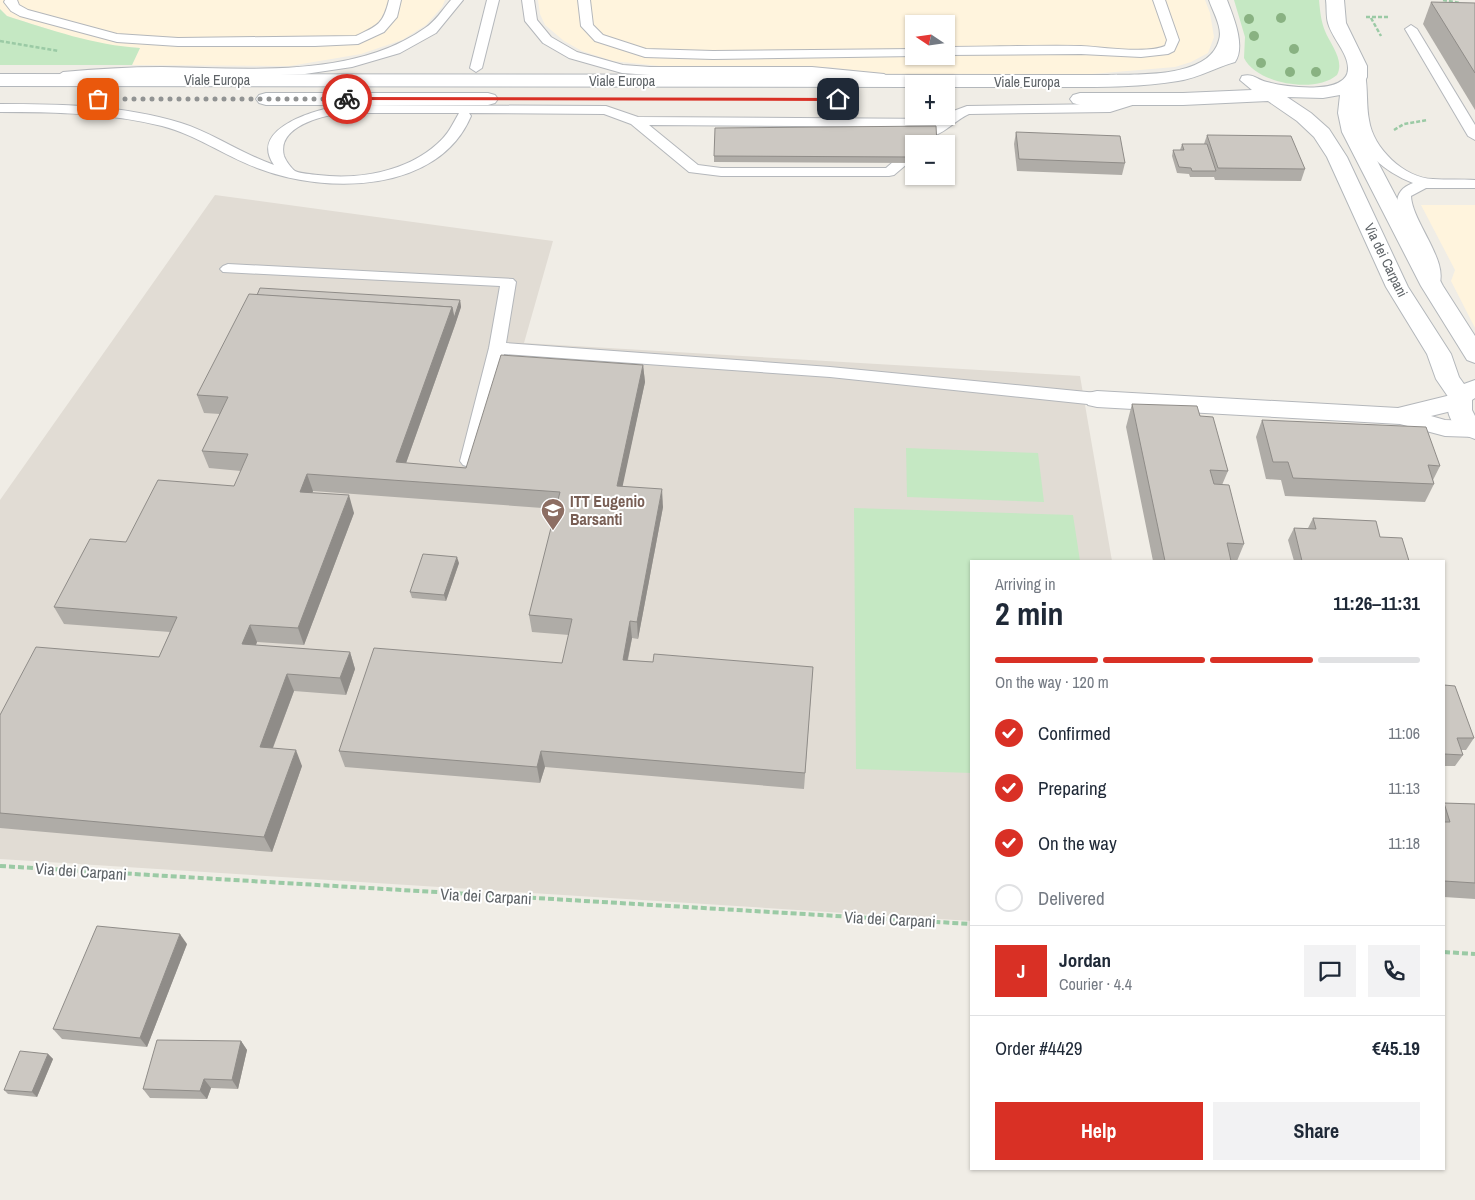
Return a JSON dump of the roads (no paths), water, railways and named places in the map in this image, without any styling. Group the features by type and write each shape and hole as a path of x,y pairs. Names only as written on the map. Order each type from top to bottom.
{"street":[{"name":"Via dei Carpani","path":"1218,0 1229,30 1227,54 1229,62 1235,70 1270,96 1312,123 1322,133 1337,157 1397,287 1439,354 1448,379 1465,395 1458,408 1461,416 1474,429"},
{"path":"1249,80 1268,88 1297,93 1335,91 1356,78 1356,61 1337,23 1335,0"},
{"name":"Viale Europa","path":"955,81 1068,82 1174,75 1195,71 1211,64 1220,56 1229,40"},
{"name":"Via dei Carpani","path":"1356,78 1347,106 1348,122 1352,132 1432,286 1475,356"},
{"name":"Viale Europa","path":"7,80 905,81"},
{"name":"Viale Europa","path":"955,99 1183,99 1270,96 1297,93"},
{"path":"0,99 137,99"},
{"name":"Viale Europa","path":"245,99 632,99"},
{"name":"Via dei Carpani","path":"1183,99 1267,104 1286,110 1312,123"},
{"path":"1400,416 1465,395"},
{"path":"1097,400 1400,416 1445,428 1474,429"}],"lane":[{"path":"11,0 10,2 15,8 24,13 117,38 178,42 315,42 358,40 380,29 391,17 396,0"},
{"path":"7,80 123,71 283,71 349,64 380,56 419,39 440,24 457,0"},
{"path":"476,68 492,0"},
{"path":"528,0 531,20 547,40 573,54 622,69 822,72 905,81"},
{"path":"584,0 587,26 599,38 645,53 713,55 905,53"},
{"path":"955,51 1164,52 1170,48 1173,40 1159,0"},
{"path":"1411,29 1475,136"},
{"path":"1356,78 1362,96 1362,120 1372,146 1383,160 1397,171 1412,179 1429,184"},
{"path":"504,108 554,99"},
{"path":"955,115 967,110 1110,108 1137,99"},
{"path":"0,108 76,109 146,118 191,130 255,162 291,175 324,181 354,180 398,171 424,160 446,144 457,130 464,116"},
{"path":"291,175 277,158 278,141 292,125 323,111 345,108 596,109 619,113 636,121 676,156 694,168 721,172 889,172 905,158"},
{"path":"636,121 905,123"},
{"path":"931,135 943,125"},
{"path":"1449,184 1475,174"},
{"path":"1432,286 1434,278 1431,260 1403,202 1404,195 1410,188 1429,184 1475,184"},
{"path":"228,269 508,282 497,348 469,461"},
{"path":"497,348 830,372 1097,400"}],"place":[{"name":"ITT Eugenio Barsanti","path":"553,531"}]}
